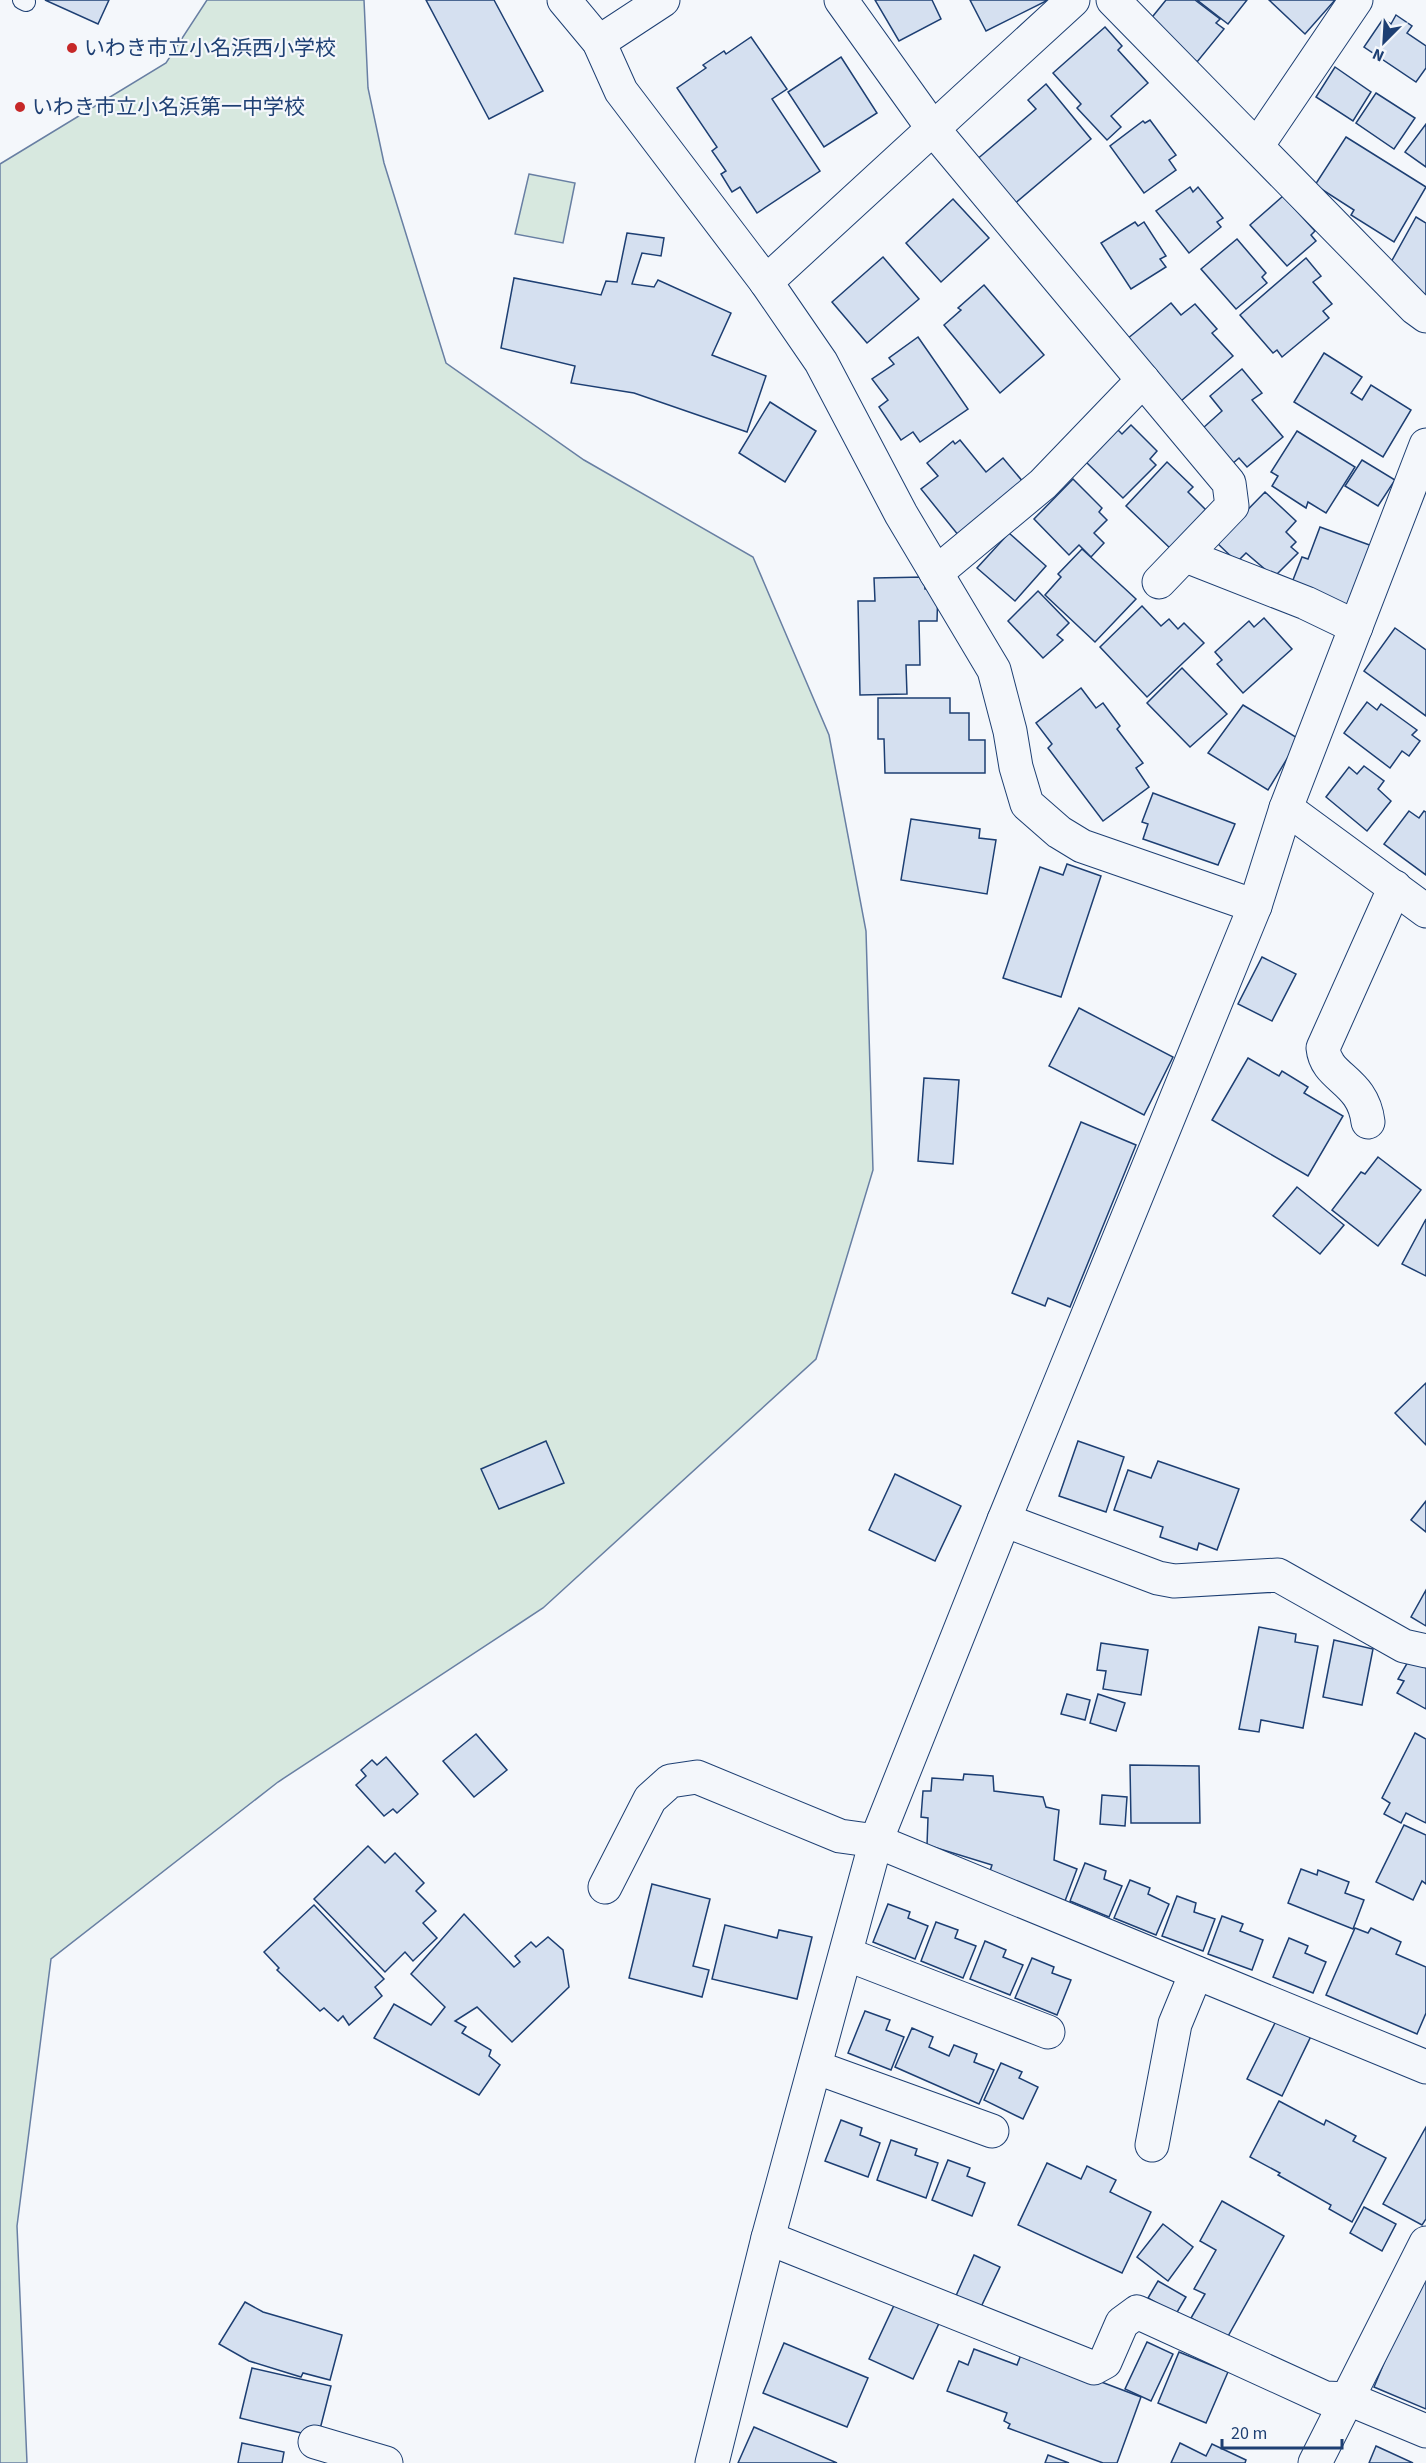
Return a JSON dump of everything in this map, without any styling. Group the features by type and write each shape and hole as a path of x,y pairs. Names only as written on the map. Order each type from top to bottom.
{"street":[{"path":"564,0 599,42 621,90 766,282 820,362 901,514 994,670 1010,732 1016,768 1027,804 1059,832 1082,846 1256,906"},
{"path":"599,42 663,0"},
{"path":"841,0 934,130 1229,483 1232,506 1159,582"},
{"path":"766,282 1073,0"},
{"path":"1113,0 1415,308 1426,316"},
{"path":"1257,147 1356,0"},
{"path":"936,573 1043,484 1143,380"},
{"path":"712,2463 768,2238 876,1841 1004,1520 1256,906 1286,808 1426,445"},
{"path":"1186,556 1306,603 1356,627"},
{"path":"1286,808 1426,910"},
{"path":"1368,1122 1361,1095 1330,1067 1323,1057 1323,1048 1395,887"},
{"path":"1004,1520 1158,1578 1174,1581 1278,1575 1404,1646 1426,1651"},
{"path":"605,1887 650,1799 670,1781 697,1777 840,1836 876,1841 1426,2067"},
{"path":"846,1954 1048,2032"},
{"path":"1152,2145 1175,2024 1196,1973"},
{"path":"815,2067 992,2131"},
{"path":"768,2238 1094,2368 1105,2362 1122,2323 1137,2312 1325,2398 1349,2399 1426,2432"},
{"path":"1315,2463 1426,2243"},
{"path":"315,2442 386,2463"}],"shaded area":[{"path":"207,0 364,0 368,88 384,163 446,363 584,460 753,557 829,735 866,931 873,1170 816,1359 543,1608 278,1782 51,1959 17,2226 27,2463 0,2463 0,164 166,63"},
{"path":"529,174 575,183 563,243 515,234"}],"building":[{"path":"45,0 109,0 98,24"},
{"path":"426,0 494,0 543,91 489,119"},
{"path":"875,0 932,0 941,19 899,41"},
{"path":"970,0 1048,0 986,31"},
{"path":"1166,0 1195,0 1220,19 1216,23 1224,29 1197,62 1149,21"},
{"path":"1197,0 1247,0 1228,24"},
{"path":"1269,0 1335,0 1305,34"},
{"path":"1396,15 1412,26 1407,33 1426,46 1426,68 1416,82 1364,47 1383,19 1391,24"},
{"path":"1105,27 1122,46 1118,50 1148,83 1111,116 1121,127 1107,140 1077,108 1081,104 1053,73"},
{"path":"751,37 787,89 772,99 820,171 757,213 740,187 732,192 721,174 726,171 712,151 717,147 677,88 706,68 703,65 724,51 726,54"},
{"path":"841,57 877,113 824,147 788,92"},
{"path":"1335,67 1371,92 1353,121 1316,97"},
{"path":"1046,84 1091,139 1012,206 975,161 1036,109 1028,100"},
{"path":"1376,93 1415,118 1394,149 1356,123"},
{"path":"1150,120 1176,155 1169,160 1176,170 1144,193 1110,146 1143,121 1145,123"},
{"path":"1426,124 1426,167 1405,152"},
{"path":"1346,137 1426,187 1394,242 1351,215 1354,210 1315,185"},
{"path":"1190,187 1193,192 1198,187 1223,218 1217,222 1221,227 1189,253 1156,211"},
{"path":"1283,196 1315,231 1311,235 1316,241 1287,266 1250,225"},
{"path":"953,199 989,238 941,282 906,243"},
{"path":"1416,217 1426,223 1426,298 1390,264"},
{"path":"1135,222 1138,226 1144,222 1166,256 1160,259 1166,267 1131,289 1101,243"},
{"path":"627,233 664,238 661,256 642,253 632,284 654,287 658,280 731,313 712,355 766,376 747,432 634,393 571,383 575,366 501,348 514,278 601,295 606,281 617,282"},
{"path":"1237,239 1266,273 1262,277 1267,283 1236,309 1201,269"},
{"path":"883,257 919,299 867,343 832,302"},
{"path":"1306,258 1321,276 1313,282 1332,304 1323,311 1329,318 1282,357 1277,350 1273,353 1240,315"},
{"path":"984,285 1044,355 1000,393 944,325 961,310 958,308"},
{"path":"1171,303 1181,315 1195,304 1217,329 1212,333 1233,356 1181,401 1127,339"},
{"path":"918,337 968,409 920,442 913,432 901,440 879,407 888,400 872,379 894,364 889,358"},
{"path":"1324,353 1362,377 1351,393 1362,400 1371,385 1411,410 1383,457 1294,402"},
{"path":"1242,369 1262,393 1252,400 1283,437 1247,467 1239,458 1232,464 1203,428 1222,411 1210,396"},
{"path":"770,402 816,431 785,482 739,453"},
{"path":"1131,425 1157,451 1150,459 1156,465 1123,498 1086,462 1117,429 1122,434"},
{"path":"1297,431 1355,467 1326,513 1308,502 1306,508 1272,486 1278,476 1271,472"},
{"path":"960,440 986,472 1003,458 1024,483 959,536 921,489 938,476 927,463 953,441 955,444"},
{"path":"1362,460 1395,480 1378,506 1345,486"},
{"path":"1167,462 1193,487 1188,492 1208,512 1172,550 1126,506"},
{"path":"1073,479 1102,508 1099,512 1107,520 1094,533 1104,543 1091,557 1079,545 1069,555 1034,519"},
{"path":"1265,492 1296,521 1286,532 1296,542 1291,547 1298,553 1274,577 1246,553 1237,562 1216,542"},
{"path":"1320,527 1375,547 1352,609 1291,585 1302,557 1308,559"},
{"path":"1009,533 1046,566 1015,601 977,568"},
{"path":"1082,549 1136,599 1095,642 1045,595 1061,577 1058,574"},
{"path":"924,577 925,589 938,588 937,621 919,621 920,665 906,665 907,694 860,695 858,601 875,601 874,578"},
{"path":"1038,591 1069,623 1057,635 1063,640 1043,658 1008,621"},
{"path":"1142,606 1161,626 1169,619 1178,629 1184,623 1204,643 1147,697 1100,647"},
{"path":"1264,618 1292,649 1243,693 1217,664 1222,660 1215,652 1249,621 1254,627"},
{"path":"1395,628 1426,650 1426,716 1364,671"},
{"path":"1182,668 1227,714 1190,747 1147,703"},
{"path":"1081,688 1096,708 1103,703 1120,726 1117,729 1143,763 1136,768 1149,787 1103,821 1048,748 1052,744 1036,723"},
{"path":"878,698 950,698 950,713 969,713 969,740 985,740 985,773 885,773 884,739 878,739"},
{"path":"1367,702 1377,710 1381,704 1417,730 1412,735 1420,741 1409,756 1402,751 1390,768 1344,733"},
{"path":"1243,705 1299,739 1268,790 1208,753"},
{"path":"1364,766 1384,781 1378,789 1391,801 1367,831 1326,797 1349,767 1357,774"},
{"path":"1153,793 1235,824 1218,865 1143,839 1148,824 1142,822"},
{"path":"1409,811 1419,818 1424,811 1426,812 1426,875 1384,844"},
{"path":"911,819 980,829 979,838 996,840 987,894 901,880"},
{"path":"1067,864 1101,876 1061,997 1003,978 1040,867 1063,875"},
{"path":"1262,957 1296,974 1272,1021 1238,1004"},
{"path":"1079,1008 1173,1057 1144,1115 1049,1066"},
{"path":"1248,1058 1279,1076 1282,1071 1308,1087 1304,1093 1343,1116 1308,1176 1212,1120"},
{"path":"924,1078 959,1080 953,1164 918,1161"},
{"path":"1081,1122 1136,1145 1070,1307 1048,1298 1045,1306 1012,1293"},
{"path":"1378,1157 1421,1190 1378,1246 1332,1210 1361,1172 1365,1174"},
{"path":"1297,1187 1344,1225 1320,1254 1273,1216"},
{"path":"1426,1219 1426,1276 1402,1264"},
{"path":"1426,1383 1426,1445 1395,1413"},
{"path":"546,1441 564,1483 499,1509 481,1469"},
{"path":"1078,1441 1124,1457 1106,1512 1059,1496"},
{"path":"1158,1461 1239,1489 1217,1550 1199,1543 1197,1550 1160,1537 1163,1527 1114,1510 1128,1470 1151,1478"},
{"path":"895,1474 961,1506 935,1561 869,1530"},
{"path":"1426,1501 1426,1532 1411,1520"},
{"path":"1426,1590 1426,1626 1411,1617"},
{"path":"1259,1627 1296,1634 1295,1642 1318,1646 1303,1728 1261,1720 1259,1732 1239,1729"},
{"path":"1334,1640 1373,1649 1362,1705 1323,1697"},
{"path":"1101,1643 1148,1650 1141,1695 1103,1689 1106,1671 1097,1670"},
{"path":"1409,1660 1426,1668 1426,1709 1397,1693 1404,1681 1398,1679"},
{"path":"1067,1694 1090,1700 1085,1720 1061,1714"},
{"path":"1098,1694 1125,1703 1116,1731 1090,1723"},
{"path":"1415,1733 1426,1739 1426,1823 1406,1813 1401,1823 1384,1814 1390,1803 1382,1798"},
{"path":"476,1734 507,1770 474,1797 443,1761"},
{"path":"386,1757 418,1794 397,1813 393,1809 384,1816 356,1785 366,1776 361,1770 372,1760 377,1765"},
{"path":"1130,1765 1199,1766 1200,1823 1131,1823"},
{"path":"964,1774 993,1776 994,1791 1043,1797 1046,1807 1059,1810 1054,1860 1077,1869 1065,1901 990,1871 992,1865 927,1845 928,1818 921,1817 923,1791 931,1791 932,1778 963,1780"},
{"path":"1102,1795 1127,1797 1125,1826 1100,1824"},
{"path":"1404,1825 1426,1835 1426,1884 1422,1881 1413,1900 1376,1882"},
{"path":"368,1846 385,1863 395,1853 424,1883 416,1891 436,1911 423,1923 437,1938 413,1961 405,1952 385,1972 314,1899"},
{"path":"1085,1863 1106,1871 1104,1879 1122,1886 1109,1917 1070,1901"},
{"path":"1301,1869 1317,1875 1318,1870 1349,1882 1345,1893 1364,1900 1353,1929 1288,1903"},
{"path":"1130,1880 1150,1888 1148,1894 1169,1904 1156,1935 1114,1918"},
{"path":"652,1884 710,1899 693,1966 709,1970 702,1997 629,1978"},
{"path":"1177,1896 1196,1903 1194,1912 1215,1919 1203,1951 1162,1936"},
{"path":"888,1904 910,1912 908,1918 928,1926 915,1959 873,1942"},
{"path":"314,1905 384,1979 375,1987 382,1996 349,2025 343,2016 338,2021 324,2008 320,2011 277,1970 279,1968 264,1952"},
{"path":"464,1914 514,1967 520,1962 515,1956 531,1942 536,1947 548,1937 563,1950 569,1987 512,2042 477,2007 455,2021 466,2027 462,2033 491,2050 489,2056 500,2065 479,2095 374,2038 394,2004 431,2025 445,2007 411,1974"},
{"path":"1222,1916 1243,1924 1240,1931 1263,1940 1252,1970 1208,1954"},
{"path":"936,1922 958,1930 955,1938 976,1946 963,1978 921,1961"},
{"path":"725,1925 777,1938 779,1930 812,1937 797,1999 712,1979"},
{"path":"1355,1928 1368,1933 1371,1928 1401,1942 1396,1954 1426,1967 1426,2013 1417,2034 1326,1995"},
{"path":"1289,1938 1308,1946 1305,1953 1326,1962 1313,1993 1273,1977"},
{"path":"985,1941 1006,1950 1003,1957 1023,1965 1010,1995 970,1979"},
{"path":"1032,1958 1054,1967 1052,1973 1071,1980 1057,2015 1015,1998"},
{"path":"865,2011 890,2020 886,2030 904,2037 891,2070 848,2053"},
{"path":"1278,2017 1312,2034 1282,2096 1247,2079"},
{"path":"912,2028 933,2037 929,2047 949,2056 954,2045 977,2054 974,2062 994,2070 979,2104 895,2067"},
{"path":"1001,2063 1022,2072 1019,2078 1038,2087 1023,2119 984,2100"},
{"path":"1279,2101 1324,2125 1326,2120 1356,2136 1353,2141 1386,2158 1352,2222 1329,2209 1331,2205 1250,2157"},
{"path":"841,2120 862,2128 860,2135 880,2143 868,2177 825,2161"},
{"path":"1426,2127 1426,2219 1422,2225 1383,2204"},
{"path":"891,2140 917,2149 915,2155 938,2163 926,2198 877,2180"},
{"path":"948,2160 970,2168 967,2176 985,2183 972,2216 932,2200"},
{"path":"1047,2163 1081,2179 1087,2166 1116,2180 1110,2192 1151,2212 1122,2273 1018,2225"},
{"path":"1222,2201 1284,2236 1227,2338 1191,2318 1205,2294 1194,2289 1216,2250 1200,2241"},
{"path":"1364,2207 1396,2224 1382,2251 1350,2233"},
{"path":"1163,2224 1193,2247 1168,2281 1137,2257"},
{"path":"974,2255 1000,2267 980,2309 955,2298"},
{"path":"1426,2262 1426,2409 1374,2387"},
{"path":"1158,2281 1186,2297 1176,2314 1148,2298"},
{"path":"897,2299 941,2319 913,2379 869,2359"},
{"path":"245,2302 263,2312 342,2335 330,2380 303,2373 301,2377 249,2361 219,2344"},
{"path":"1147,2342 1173,2354 1151,2401 1125,2389"},
{"path":"784,2343 868,2378 847,2427 763,2393"},
{"path":"974,2349 1017,2365 1022,2352 1141,2397 1117,2463 1103,2463 1008,2428 1010,2424 1004,2421 1007,2413 947,2391 959,2361 968,2365"},
{"path":"1179,2352 1228,2372 1206,2423 1158,2403"},
{"path":"252,2368 331,2386 318,2437 240,2418"},
{"path":"754,2427 837,2463 738,2463"},
{"path":"242,2443 284,2452 282,2463 238,2463"},
{"path":"1180,2443 1206,2456 1212,2444 1246,2460 1245,2463 1171,2463"},
{"path":"1376,2446 1413,2463 1369,2463"},
{"path":"1048,2455 1069,2463 1045,2463"}],"place":[{"name":"いわき市立小名浜西小学校","path":"72,48"},
{"name":"いわき市立小名浜第一中学校","path":"20,107"}]}
